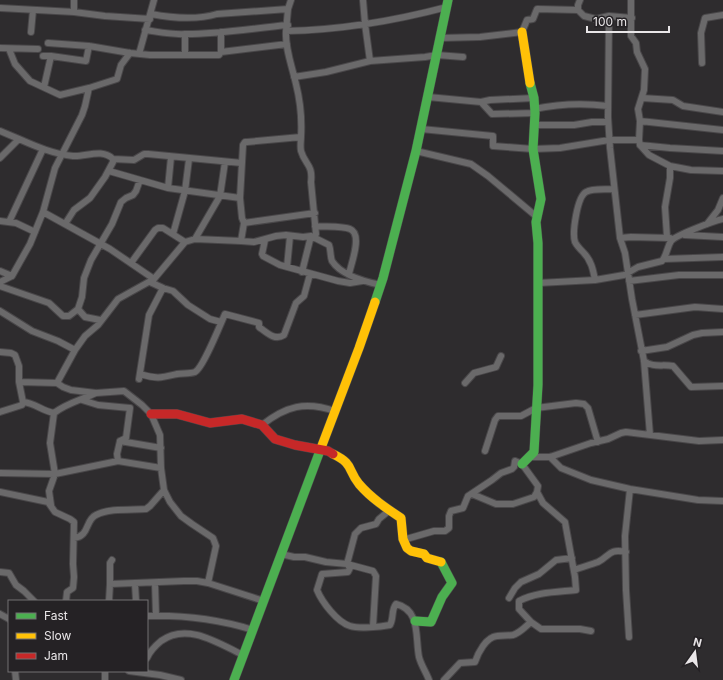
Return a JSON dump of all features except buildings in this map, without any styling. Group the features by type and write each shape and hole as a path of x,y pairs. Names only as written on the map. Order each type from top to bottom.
{"street":[{"path":"74,0 74,12"},
{"path":"139,54 154,0"},
{"path":"292,0 288,9 287,44 300,115 302,151 312,173 311,182 316,234 312,237 302,272"},
{"path":"363,0 370,61"},
{"path":"578,10 580,0"},
{"path":"631,0 631,36 636,43 637,52 645,69 644,90 638,109 640,121 639,142 649,155 670,166 691,170 723,171"},
{"path":"146,30 170,34 185,34 287,28 329,29 365,24 447,4 416,151 394,240 380,285 359,348 234,680"},
{"path":"0,8 74,12 105,16 191,17 207,17 217,14 288,9"},
{"path":"522,464 534,452 535,446 538,283 538,243 536,222 541,199 533,149 534,98 527,68 522,32 527,20 533,19 537,9 578,10 590,18 609,16 632,18"},
{"path":"31,32 33,10"},
{"path":"702,64 702,33 705,18 723,15"},
{"path":"609,16 609,140 620,238 625,253 641,351 644,361 650,435"},
{"path":"221,32 221,52"},
{"path":"440,38 480,37 522,32"},
{"path":"185,34 185,55"},
{"path":"48,43 89,46 139,54 185,55 219,55 221,52 287,44"},
{"path":"43,56 86,61 89,46"},
{"path":"0,48 38,49"},
{"path":"9,49 15,64 30,81 60,95 118,79 122,65 130,53"},
{"path":"294,77 326,72 370,61 437,55 463,57"},
{"path":"44,87 51,56"},
{"path":"0,282 12,276 35,232 44,212 55,168 86,106 89,88"},
{"path":"428,97 481,102 490,100 534,98"},
{"path":"642,98 673,100 683,106 723,112"},
{"path":"481,102 492,114 534,111 548,106 597,104 608,106"},
{"path":"640,121 723,130"},
{"path":"534,125 574,125 592,122 608,122"},
{"path":"421,129 494,136 494,146 533,149 560,148 609,140 639,142 670,148 723,151"},
{"path":"0,131 43,149 74,156 87,156 99,153 112,159 134,160 144,154 148,154 242,163"},
{"path":"241,241 244,222 242,218 240,198 244,142 301,137"},
{"path":"0,158 19,139"},
{"path":"9,222 43,149"},
{"path":"416,151 471,164 488,176 537,217"},
{"path":"168,188 171,157"},
{"path":"65,224 74,210 90,198 109,171 113,162 112,159"},
{"path":"173,234 186,191 189,159"},
{"path":"195,239 220,196 225,162"},
{"path":"664,259 670,243 665,207 670,178 670,166"},
{"path":"109,171 168,188 240,198"},
{"path":"0,286 49,303 63,316 68,316 78,309 82,297 84,278 91,260 112,224 121,202 133,195 140,180"},
{"path":"595,280 593,266 574,238 579,201 583,194 589,191 614,189"},
{"path":"706,226 718,210 723,198"},
{"path":"44,212 131,263 163,288 173,291 188,305 210,319 221,322"},
{"path":"244,222 314,213"},
{"path":"620,238 670,238 723,220"},
{"path":"0,221 16,223 35,232"},
{"path":"315,226 350,229 355,234 356,240 348,274"},
{"path":"131,263 158,228 162,228 185,242"},
{"path":"680,235 723,237"},
{"path":"57,383 75,350 118,299 152,280 185,242 195,239 254,242 276,236 312,237 329,245 332,261 348,274 362,281 380,285"},
{"path":"287,267 290,236"},
{"path":"265,240 262,254 263,256 280,265 302,272 350,283 362,281"},
{"path":"538,283 595,280 628,273 638,267 660,262 664,259 723,257"},
{"path":"0,271 12,276"},
{"path":"163,288 149,315 140,376 156,378 195,372 199,369 204,360 225,314 260,323 259,327 267,333 280,338 284,335 296,302 304,296 310,274"},
{"path":"629,281 679,275 723,275"},
{"path":"635,315 695,307 723,309"},
{"path":"78,309 85,317 100,320"},
{"path":"0,311 32,331 58,341 75,350"},
{"path":"641,351 667,347 693,335 723,332"},
{"path":"0,352 15,355 23,402 19,407 0,412"},
{"path":"465,383 474,372 496,367 501,356"},
{"path":"644,361 648,364 656,366 673,366 691,387 723,386"},
{"path":"20,382 57,383 71,390 96,393 124,391 151,414 160,435 161,468 164,490 170,502 181,516 213,538 215,541 216,546 208,583"},
{"path":"23,402 32,403 44,411 54,413 71,402 82,400 96,393"},
{"path":"82,400 98,405 130,408 126,438 120,441"},
{"path":"485,451 498,416 520,416 536,408 576,403 584,404 588,408 598,442"},
{"path":"262,425 270,418 294,407 315,406 335,411"},
{"path":"54,413 50,443 55,474 49,491 50,504 55,512"},
{"path":"151,414 177,414 210,423 242,419 262,425 275,439 295,446 320,449 344,459 350,466 352,474 359,484 377,502 401,518 403,540 406,547 411,552 420,553 425,555 427,558 441,562 441,566 450,577 452,583 442,597 431,622 415,621"},
{"path":"530,457 550,457 608,439 624,432 698,441 723,440"},
{"path":"120,441 161,448"},
{"path":"118,461 117,454 120,441"},
{"path":"550,457 556,465 591,480 630,489 698,500 723,501"},
{"path":"0,473 55,474 118,461 161,468"},
{"path":"403,540 434,531 446,531 449,528 448,516 451,511 463,508 468,496 501,473 512,470 515,461 522,464 538,486 538,492 543,503 565,522 574,570 576,590 537,594 526,597 519,600 519,609 531,622 541,629 580,629 590,631"},
{"path":"629,637 626,590 626,552 627,516 630,489"},
{"path":"74,538 85,533 93,518 97,514 110,511 146,509 164,490"},
{"path":"0,492 48,502 55,512 70,518 74,522 74,582 73,588 67,592 66,600"},
{"path":"472,494 491,503 502,505 527,500 534,497 538,492"},
{"path":"390,510 379,519 376,524 361,528 355,534 347,564 350,568 348,572 322,574 317,590 322,601 348,626 366,628 390,625 393,608 396,604 407,608 415,621 420,659 429,680"},
{"path":"574,570 600,560 608,553 618,550 626,552"},
{"path":"281,554 347,564 363,569 370,569 375,572 373,626"},
{"path":"509,598 521,582 539,574 556,560 572,558"},
{"path":"108,600 110,563 112,560"},
{"path":"0,572 8,573 16,586 24,591 33,600"},
{"path":"110,584 184,581 208,583 264,601"},
{"path":"155,582 156,616"},
{"path":"135,584 136,600"},
{"path":"148,616 186,616 206,618 228,622 254,630"},
{"path":"444,680 460,662 475,662 483,645 494,636 512,635 519,632 531,622"},
{"path":"148,656 150,652 168,636 183,632 206,638 243,655"},
{"path":"144,672 181,680"}],"traffic: fast":[{"path":"375,302 383,278 416,151 448,0"},
{"path":"522,464 534,452 538,385 538,243 536,222 541,199 533,149 535,113 534,98 530,83"},
{"path":"234,680 321,448"},
{"path":"415,621 431,622 442,597 452,583 441,562"}],"traffic: slow":[{"path":"522,32 530,83"},
{"path":"321,448 375,302"},
{"path":"333,454 347,464 355,479 369,494 384,507 401,518 403,539 407,548 411,551 424,554 427,558 441,562"}],"traffic: jam":[{"path":"151,414 177,414 210,423 242,419 262,425 275,439 295,445 328,451 333,454"}]}
